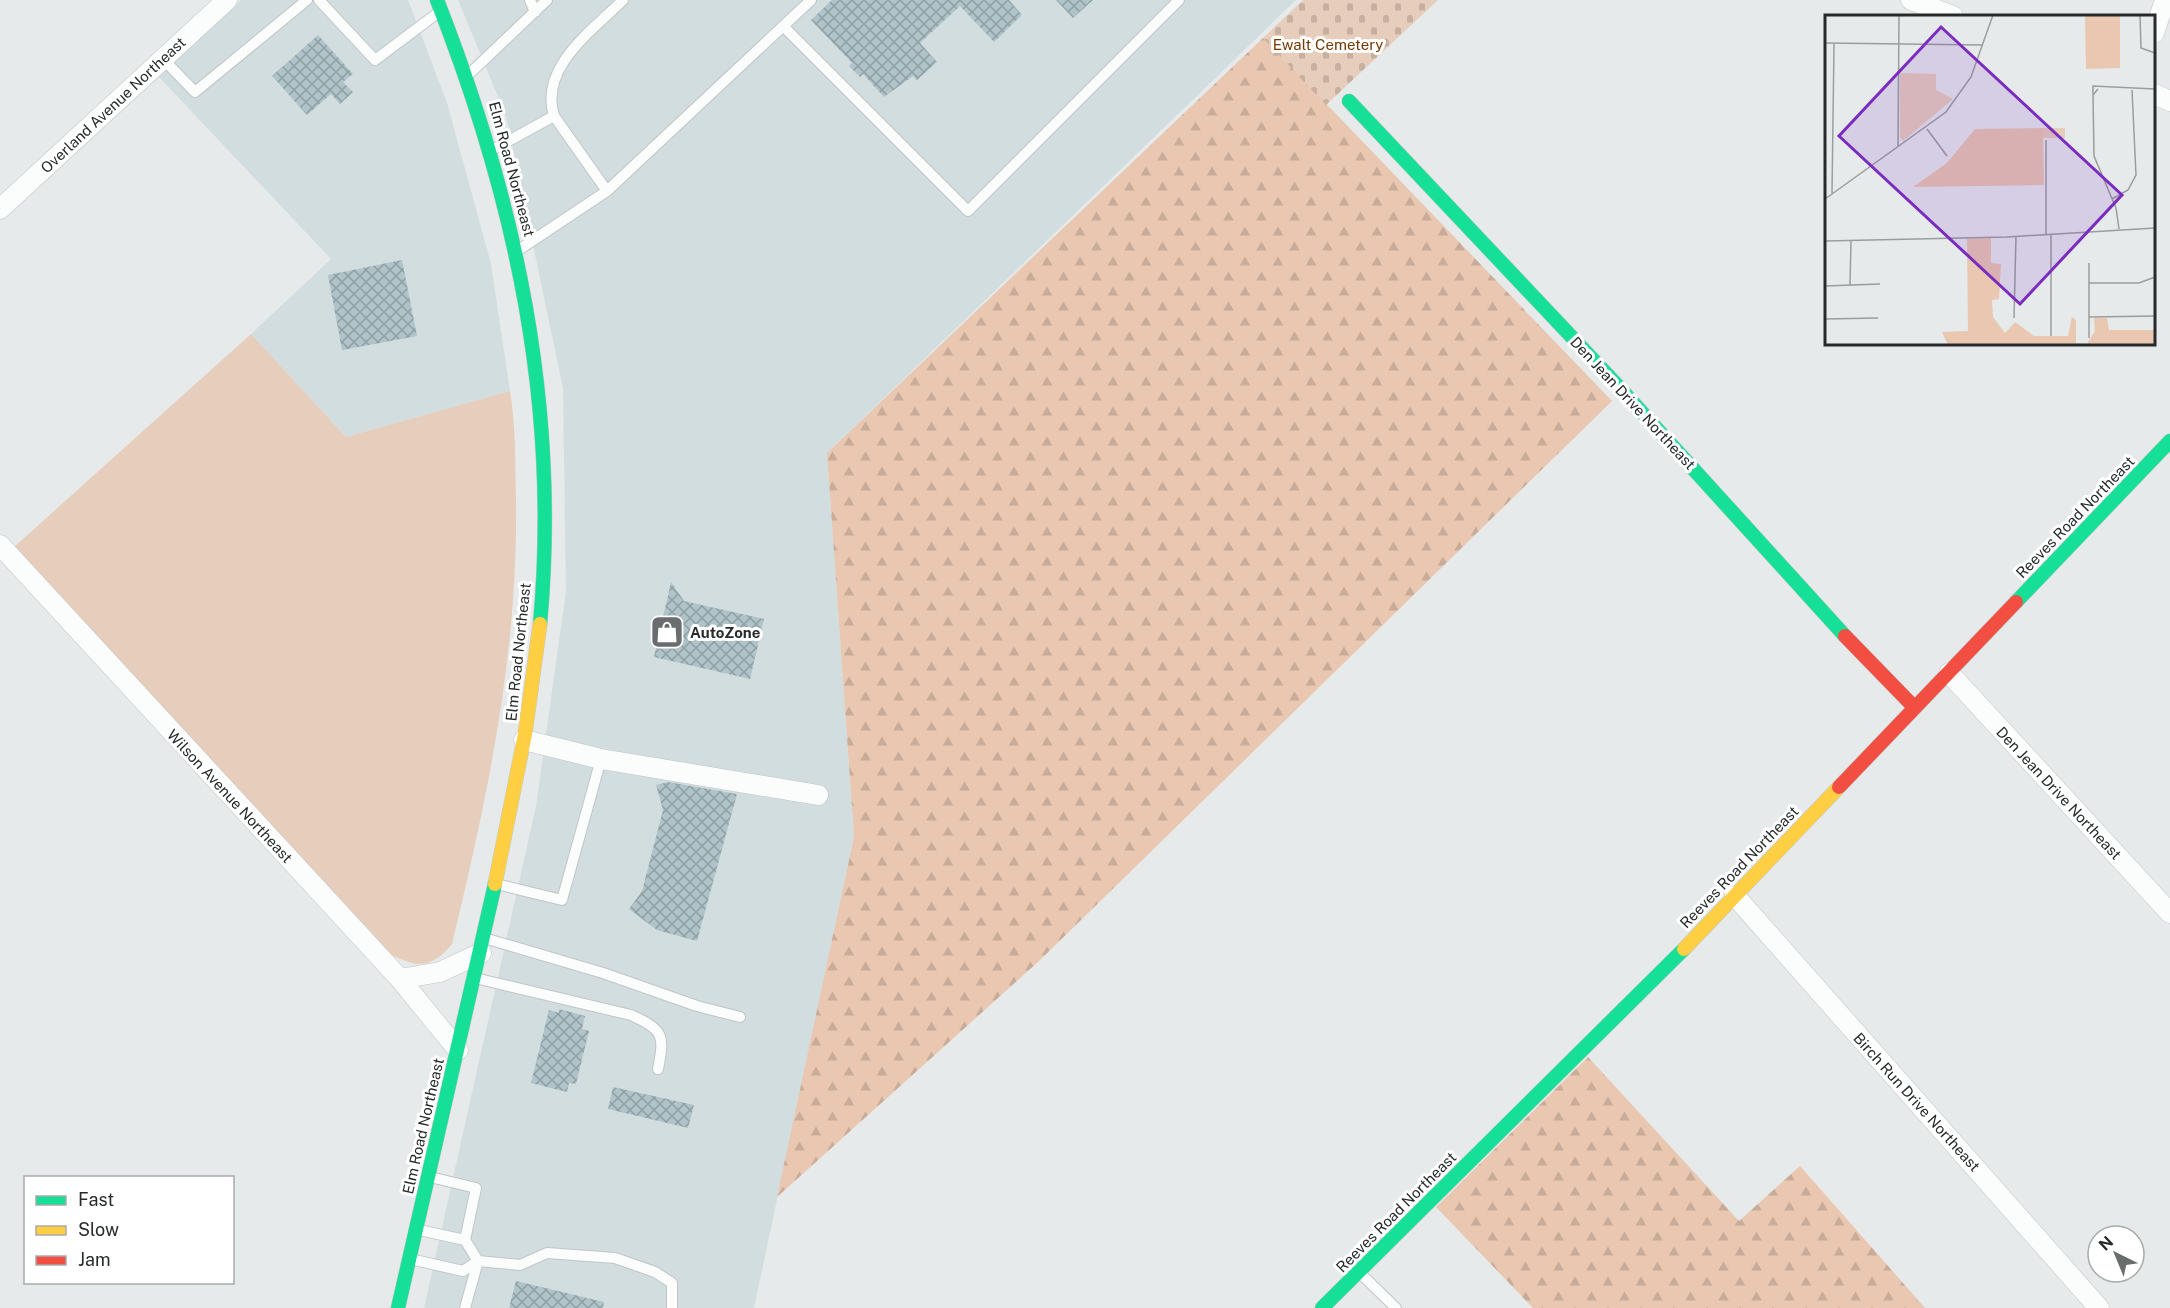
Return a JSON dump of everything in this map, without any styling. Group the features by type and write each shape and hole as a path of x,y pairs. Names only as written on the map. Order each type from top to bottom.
{"street":[{"name":"Overland Avenue Northeast","path":"0,209 227,0"},
{"path":"1911,0 1950,15"},
{"path":"2155,30 2164,0"},
{"name":"Elm Road Northeast","path":"398,1308 483,945 524,740 538,646 543,583 545,500 540,395 532,333 517,251 492,150 467,76 439,5"},
{"path":"2155,94 2170,101"},
{"name":"Den Jean Drive Northeast","path":"1349,101 1618,386 1837,627 1914,707"},
{"name":"Reeves Road Northeast","path":"1322,1308 1734,896 2170,441"},
{"name":"Wilson Avenue Northeast","path":"0,545 400,979 458,1050"},
{"name":"Den Jean Drive Northeast","path":"1949,673 2170,913"},
{"path":"524,740 601,759 818,795"},
{"name":"Birch Run Drive Northeast","path":"1734,896 2100,1308"},
{"path":"400,979 440,972 483,945"}],"lane":[{"path":"163,59 195,92 307,0"},
{"path":"319,0 375,60 439,5"},
{"path":"530,0 535,12"},
{"path":"467,76 548,0"},
{"path":"607,191 554,116 550,104 552,85 558,69 569,54 623,0"},
{"path":"517,251 607,191 811,0"},
{"path":"783,26 968,211 1179,0"},
{"path":"492,150 554,116"},
{"path":"495,884 562,900 601,759"},
{"path":"483,945 603,973 697,1006 740,1017"},
{"path":"475,978 631,1015 647,1022 658,1031 663,1044 658,1069"},
{"path":"428,1177 476,1188 465,1240"},
{"path":"416,1229 465,1240 478,1260 465,1308"},
{"path":"409,1259 463,1270 478,1260 520,1265 547,1253 615,1258 655,1272 672,1283 672,1308"},
{"path":"1359,1272 1396,1308"}],"shaded area":[{"path":"241,0 408,0 447,103 491,264 510,391 346,437 251,334 331,259 158,76"},
{"path":"458,0 1296,0 827,453 854,837 754,1308 424,1308 536,806 566,591 563,388 506,116"}],"green space":[{"name":"Ewalt Cemetery","path":"1303,0 1438,0 1326,105 1263,38"},
{"path":"1263,38 1612,401 1038,962 777,1197 854,837 827,453"},
{"path":"251,334 346,437 510,391 515,445 515,557 512,614 498,724 489,778 452,944 438,957 425,963 418,964 392,955 14,547"},
{"path":"1588,1057 1739,1221 1800,1166 1925,1308 1533,1308 1436,1207"}],"building":[{"path":"832,0 1009,0 1022,15 994,42 960,6 920,43 937,62 917,80 913,76 884,97 863,74 860,77 849,66 852,63 811,20"},
{"path":"1056,0 1093,0 1073,18"},
{"path":"318,35 353,74 343,82 353,92 340,104 331,94 307,115 272,76"},
{"path":"402,260 417,336 342,350 328,275"},
{"path":"671,582 684,601 764,619 750,679 654,657"},
{"path":"668,782 737,794 697,941 657,930 629,909 642,891 663,810 656,785"},
{"path":"559,1009 585,1016 582,1029 589,1031 576,1084 569,1083 567,1092 531,1083 549,1010 559,1013"},
{"path":"613,1087 694,1105 688,1128 608,1109"},
{"path":"516,1281 604,1302 603,1308 509,1308"}],"traffic: fast":[{"path":"437,0 465,76 489,152 510,229 526,306 537,384 543,463 545,543 540,624"},
{"path":"1349,101 1618,386 1845,636"},
{"path":"2016,602 2170,441"},
{"path":"398,1308 495,884"},
{"path":"1322,1308 1684,949"}],"traffic: slow":[{"path":"495,884 525,734 540,624"},
{"path":"1684,949 1839,787"}],"traffic: jam":[{"path":"1839,787 2016,602"},
{"path":"1845,636 1914,707"}],"place":[{"name":"AutoZone","path":"667,632"}]}
